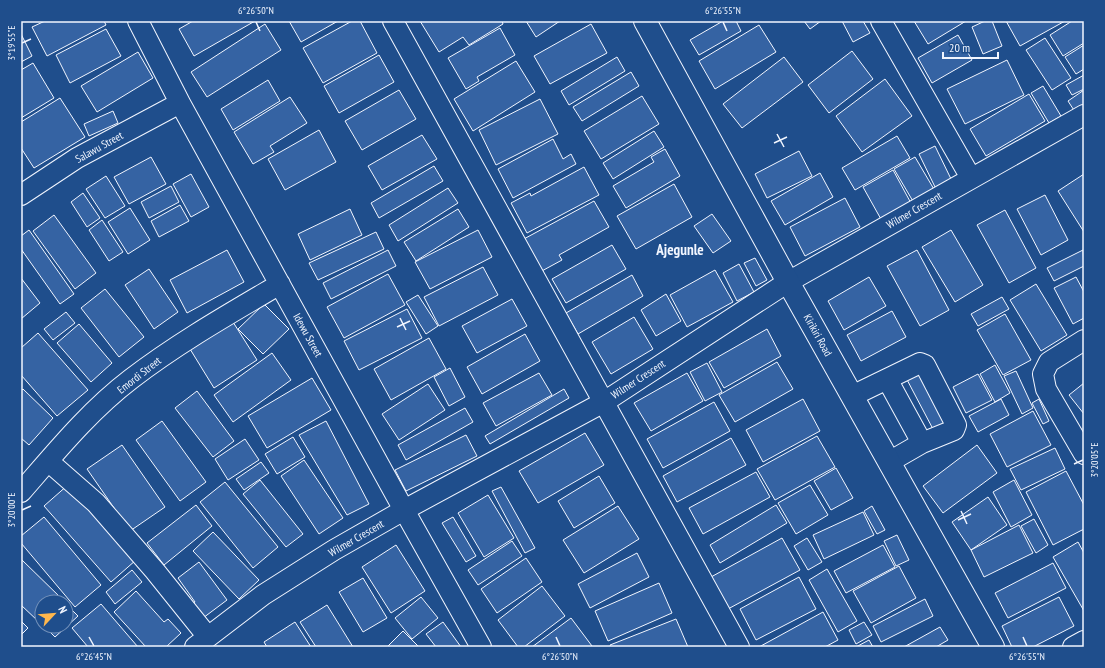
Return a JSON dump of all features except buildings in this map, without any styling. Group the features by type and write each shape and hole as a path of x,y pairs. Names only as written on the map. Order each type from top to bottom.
{"main road":[{"name":"Kirikiri Road","path":"645,21 788,282 993,647"}],"street":[{"name":"Idewu Street","path":"138,21 180,103 481,647"},
{"path":"392,21 739,647"},
{"path":"881,21 971,178"},
{"name":"Salawu Street","path":"21,195 77,158 180,103"},
{"name":"Wilmer Crescent","path":"201,642 263,595 334,550 404,510 604,402 788,282 1084,115"},
{"name":"Emordi Street","path":"21,492 61,445 98,408 130,380 178,345 280,284"},
{"path":"1084,340 1049,362 1043,374 1046,389 1084,454"},
{"path":"852,396 920,363 925,365 956,425 954,430 922,444 889,462"},
{"path":"887,379 922,444"},
{"path":"48,460 96,503 146,560 201,642"},
{"path":"1074,647 1084,641"}],"district":[{"name":"Ajegunle","path":"680,249"}]}
